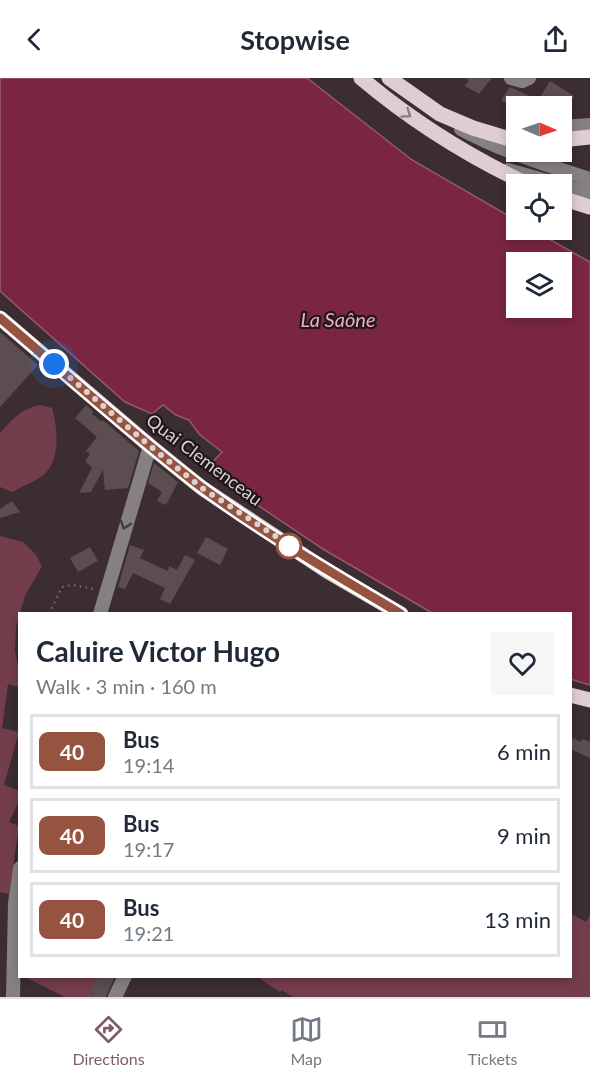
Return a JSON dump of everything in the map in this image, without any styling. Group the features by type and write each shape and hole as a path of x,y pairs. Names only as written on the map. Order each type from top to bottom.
{"main road":[{"path":"361,78 390,102 443,139 508,174"},
{"path":"389,78 440,114 506,138"},
{"path":"572,139 590,137"},
{"path":"572,196 590,207"},
{"name":"Quai Clemenceau","path":"0,318 202,488 327,571 398,612"},
{"path":"572,696 590,700"}],"street":[{"path":"511,78 522,81 529,78"},
{"path":"440,114 486,142 506,148"},
{"path":"572,126 590,125"},
{"path":"488,132 506,131"},
{"path":"551,162 590,179"},
{"path":"489,164 516,174"},
{"path":"572,193 590,193"},
{"path":"101,612 150,446"},
{"path":"13,997 15,903 18,882"},
{"path":"115,997 124,978"}],"path":[{"path":"50,612 62,587 76,586 106,591"}],"shaded area":[{"path":"41,405 52,408 56,435 55,454 48,470 42,476 12,492 0,487 0,433 23,411"},
{"path":"0,536 23,542 36,555 42,566 25,596 20,612 18,612 15,651 18,687 8,684 2,728 18,732 4,785 18,790 18,803 9,822 18,826 18,833 9,894 0,892"},
{"path":"572,914 586,922 590,915 590,997 293,997 282,990 280,992 259,978 572,978"},
{"path":"27,978 96,978 90,991 93,993 91,997 65,997"}],"water":[{"name":"La Saône","path":"0,78 307,78 412,160 506,214 506,240 551,240 590,262 590,685 572,680 572,612 430,612 323,549 226,484 210,465 222,452 199,434 189,420 176,415 163,405 152,414 125,402 0,291"}],"building":[{"path":"466,78 492,78 479,94 465,86 469,80"},
{"path":"550,81 574,96 572,99 572,96 541,96"},
{"path":"510,87 530,96 506,96 506,103 501,100"},
{"path":"0,332 38,365 0,407"},
{"path":"86,405 93,411 92,414 104,421 139,451 128,488 105,490 103,470 91,492 79,493 92,468 85,461 90,454 86,451 97,437 75,418"},
{"path":"154,463 178,482 166,505 157,501 162,492 148,483"},
{"path":"12,501 20,512 0,518 0,509"},
{"path":"206,537 228,549 220,565 197,553"},
{"path":"130,545 144,550 140,558 168,571 169,566 177,570 185,555 195,560 170,604 160,599 165,588 133,573 125,589 118,587"},
{"path":"90,547 98,561 78,572 70,558"},
{"path":"572,738 581,742 582,739 590,742 590,758 572,750"},
{"path":"96,978 114,978 106,997 91,997 93,993 90,991"}],"bus line":[{"name":"40","path":"0,318 202,488 327,571 398,612"}],"route":[{"path":"54,364 202,488 292,547 289,546"}]}
